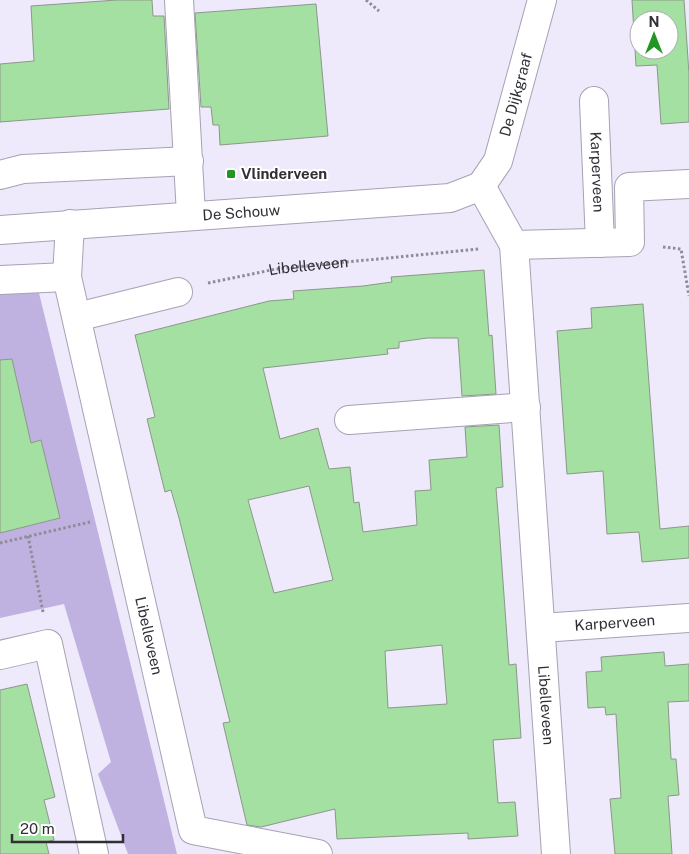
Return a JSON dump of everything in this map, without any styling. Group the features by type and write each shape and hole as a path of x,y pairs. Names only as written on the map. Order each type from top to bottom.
{"street":[{"path":"179,0 191,215"},
{"name":"De Dijkgraaf","path":"481,186 498,161 542,0"},
{"name":"Karperveen","path":"594,101 600,243"},
{"path":"0,175 23,169 189,161"},
{"name":"Karperveen","path":"630,242 629,187 689,184"},
{"name":"De Schouw","path":"0,230 450,198 481,186"},
{"name":"Libelleveen","path":"481,186 514,245 556,854"},
{"name":"Libelleveen","path":"70,224 67,276 197,846 318,854"},
{"path":"514,245 630,242"},
{"path":"0,280 67,276"},
{"path":"77,317 178,292"},
{"path":"349,420 526,407"},
{"name":"Karperveen","path":"541,628 689,618"},
{"path":"0,655 48,644 94,854"}],"path":[{"path":"366,0 379,11"},
{"path":"630,242 682,249 689,296"},
{"name":"Libelleveen","path":"178,292 195,285 276,269 514,245"},
{"path":"0,543 122,514"},
{"path":"28,536 38,581 48,644"}],"shaded area":[{"path":"38,289 177,854 128,854 98,774 111,762 64,604 0,618 0,292"}],"building":[{"path":"117,0 152,0 153,16 164,16 169,109 0,122 0,64 34,61 31,6"},
{"path":"632,0 684,0 689,74 689,122 661,124 657,65 636,66 636,60 679,60 679,10 633,10"},
{"path":"316,4 328,136 220,145 219,125 213,125 211,107 201,107 195,13"},
{"path":"484,270 489,336 492,335 496,394 462,396 458,338 427,338 399,342 399,348 387,349 388,354 263,368 280,439 318,428 329,469 350,467 354,503 359,502 363,532 417,525 415,491 431,490 429,460 467,457 465,427 499,425 503,487 496,488 509,665 516,664 521,738 493,740 498,803 515,802 518,836 468,839 468,833 337,839 335,809 261,827 247,825 223,723 230,722 179,518 171,490 165,492 147,419 155,417 135,335 269,301 294,299 293,291 392,282 391,277","holes":["309,486 333,580 274,593 248,500","442,645 447,704 388,708 385,651"]},
{"path":"643,304 660,529 689,526 689,558 642,562 639,532 607,534 603,471 567,474 557,331 592,328 591,308"},
{"path":"12,359 31,443 41,440 60,518 0,533 0,360"},
{"path":"664,652 665,666 689,664 689,701 668,702 671,759 676,759 679,795 668,796 672,854 615,854 610,799 621,798 616,714 606,715 605,707 588,708 586,672 602,671 601,657"},
{"path":"27,684 55,797 44,800 54,840 46,842 49,854 0,854 0,690"}],"place":[{"name":"Vlinderveen","path":"231,174"}]}
